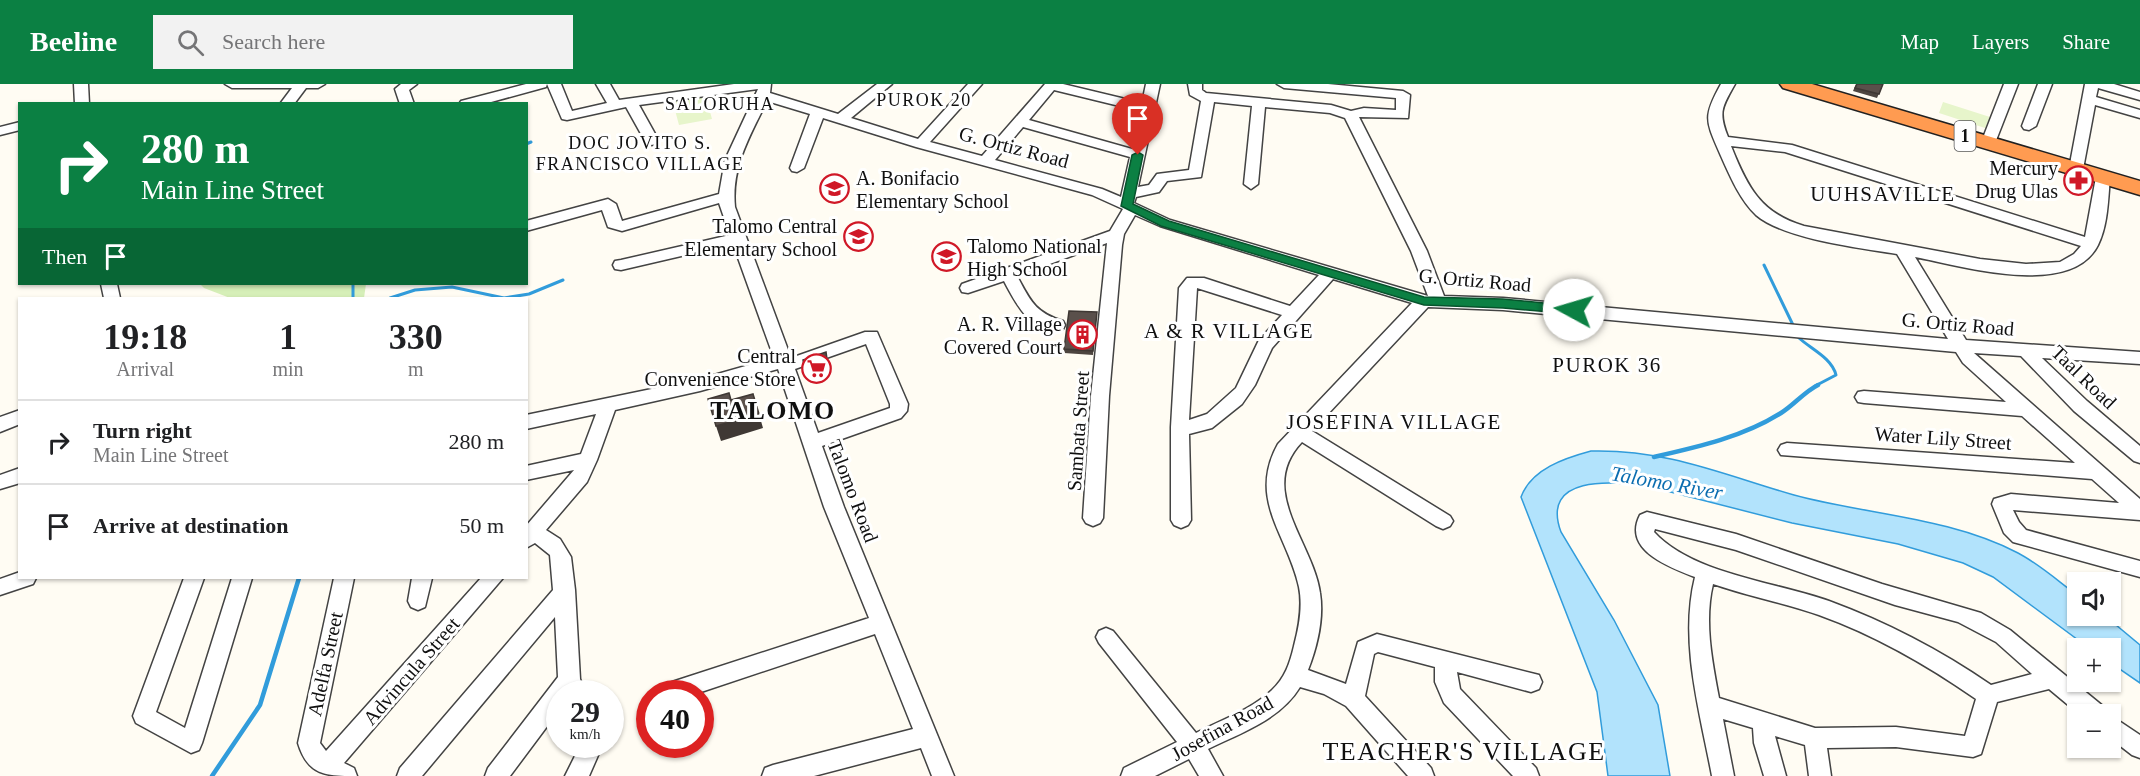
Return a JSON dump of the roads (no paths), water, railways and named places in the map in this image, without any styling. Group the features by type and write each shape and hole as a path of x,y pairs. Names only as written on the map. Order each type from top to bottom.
{"highway":[{"name":"1","path":"1790,84 2140,188"}],"street":[{"path":"81,84 82,102"},
{"path":"232,84 318,84"},
{"path":"406,102 402,89 410,84"},
{"path":"474,102 541,84"},
{"path":"554,84 567,116 630,102 646,93 764,88"},
{"path":"603,84 615,105"},
{"path":"842,118 885,84"},
{"path":"921,144 975,84"},
{"name":"Sambata Street","path":"1093,518 1100,396 1116,234 1129,202 1153,84"},
{"path":"1195,84 1196,94 1208,98 1358,113 1403,116 1403,95 1284,84 1282,105"},
{"path":"1728,84 1714,112 1715,123 1745,192 1755,207 1771,219 1793,228 1903,251 2038,270 2058,267 2075,262 2091,244 2103,177"},
{"path":"1989,143 2011,84"},
{"path":"2029,126 2045,84"},
{"path":"2076,169 2092,84"},
{"path":"2099,84 2140,96"},
{"path":"288,102 301,85"},
{"path":"986,162 1051,85 1148,109"},
{"name":"G. Ortiz Road","path":"764,88 818,111 921,144 1129,202 1165,223 1431,301 1526,305 1959,346 2140,358"},
{"name":"Talomo Road","path":"764,88 729,167 725,197 834,507 944,776"},
{"path":"1364,92 1358,113 1419,251 1431,301"},
{"path":"1129,202 1154,189 1159,180 1167,175 1196,174 1208,98"},
{"path":"2089,99 2140,114"},
{"path":"630,102 652,141"},
{"path":"1251,184 1259,103"},
{"path":"798,168 818,111"},
{"path":"1020,122 1138,155"},
{"path":"0,131 18,126"},
{"path":"1723,141 1787,148 2091,244"},
{"path":"528,225 608,204 613,224 622,226 725,197"},
{"path":"968,288 1116,234"},
{"path":"621,266 738,238"},
{"path":"1903,251 1959,346 1976,366 2140,511"},
{"path":"1180,427 1198,426 1209,421 1235,399 1250,379 1265,344 1331,271"},
{"path":"1008,273 1033,316 1045,324 1057,326"},
{"path":"1181,520 1180,427 1186,293 1189,285 1197,282 1204,283 1293,313"},
{"name":"Josefina Road","path":"1132,776 1273,703 1285,692 1295,676 1309,626 1311,598 1305,572 1277,506 1273,475 1277,462 1284,449 1300,432 1431,301"},
{"path":"528,422 700,385 785,364 871,336 899,404 898,411 811,443"},
{"name":"Taal Road","path":"2026,351 2095,420 2140,456"},
{"path":"1864,397 2025,410"},
{"path":"572,680 558,549 530,536 573,487 588,460 608,404"},
{"path":"0,425 18,417"},
{"path":"1300,432 1443,521"},
{"name":"Water Lily Street","path":"1787,450 2096,472"},
{"path":"528,473 588,460"},
{"path":"0,482 18,476"},
{"path":"2140,511 2011,502 2001,504 2011,527 2020,536 2140,569"},
{"path":"2052,679 1988,695 1930,655 1875,628 1800,600 1706,572 1665,556 1644,534 1647,520 1676,525 1748,545 1884,593 1972,619 1999,633 2083,704"},
{"path":"1706,572 1699,601 1698,618 1704,679 1723,776"},
{"path":"0,587 23,579"},
{"path":"194,579 144,716 191,743 242,579"},
{"name":"Adelfa Street","path":"337,771 313,756 309,750 309,735 344,579"},
{"path":"418,602 422,579"},
{"name":"Advincula Street","path":"337,771 492,579"},
{"path":"408,776 564,590"},
{"path":"708,680 881,623"},
{"path":"1106,637 1193,746 1212,776"},
{"path":"1354,699 1362,656 1365,648 1370,644 1385,644 1531,682"},
{"path":"1446,661 1446,681 1452,696 1528,776"},
{"path":"1295,676 1329,686 1354,699 1423,776"},
{"path":"1710,705 1815,738 1896,737 1973,747 1988,695"},
{"path":"496,776 546,717"},
{"path":"1763,722 1765,743 1775,776"},
{"path":"2121,733 2140,748"},
{"path":"773,776 927,736"},
{"path":"1815,738 1820,776"},
{"path":"576,776 587,758"}],"water":[{"name":"Talomo River","path":"1591,451 1645,454 1695,465 1794,495 1936,524 1992,541 2026,557 2067,587 2067,626 2117,626 2140,645 2140,683 2121,670 2121,638 2075,638 1993,577 1963,563 1898,544 1792,523 1647,486 1599,483 1570,491 1561,500 1557,513 1561,532 1614,620 1658,705 1670,776 1608,776 1597,692 1521,497 1532,479 1550,466"}],"waterway":[{"path":"1764,265 1793,325"},
{"path":"510,297 529,294 563,280"},
{"path":"353,285 353,297"},
{"path":"393,297 415,290 452,287 499,297"},
{"path":"1799,338 1826,359 1834,369 1836,375 1815,386"},
{"path":"1654,457 1704,445 1751,429 1781,413 1818,385"},
{"path":"212,776 260,705 299,579"}],"place":[{"name":"Mercury Drug Ulas","path":"2079,180"},
{"name":"A. Bonifacio Elementary School","path":"835,189"},
{"name":"Talomo Central Elementary School","path":"858,237"},
{"name":"Talomo National High School","path":"946,257"},
{"name":"A. R. Village Covered Court","path":"1083,335"},
{"name":"Central Convenience Store","path":"817,368"}],"district":[{"name":"PUROK 20","path":"924,100"},
{"name":"SALORUHA","path":"720,104"},
{"name":"DOC JOVITO S. FRANCISCO VILLAGE","path":"640,153"},
{"name":"UUHSAVILLE","path":"1883,194"},
{"name":"A & R VILLAGE","path":"1229,331"},
{"name":"PUROK 36","path":"1607,365"},
{"name":"TALOMO","path":"773,410"},
{"name":"JOSEFINA VILLAGE","path":"1394,422"},
{"name":"TEACHER'S VILLAGE","path":"1464,751"}]}
